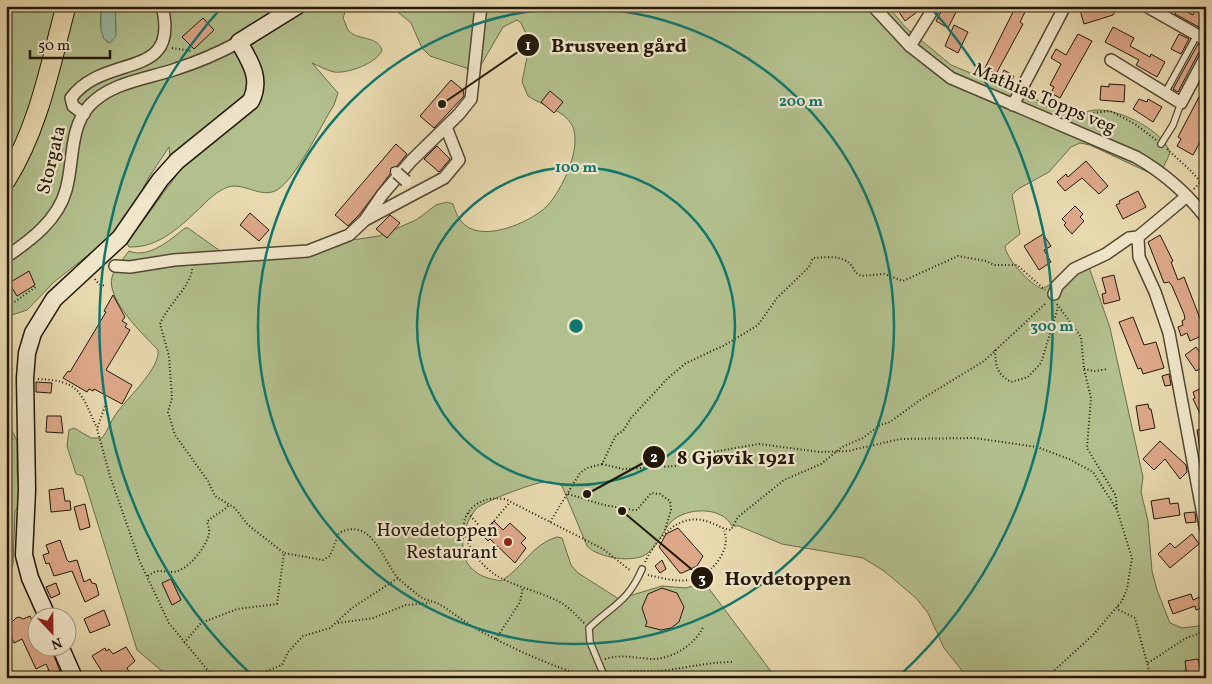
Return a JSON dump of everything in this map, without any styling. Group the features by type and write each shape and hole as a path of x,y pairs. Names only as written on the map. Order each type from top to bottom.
{"highway":[{"path":"6,180 27,141 37,113 66,6"}],"main road":[{"path":"43,606 30,578 24,555 27,353 38,322 54,299 120,238 160,180 177,160 251,101 256,88 256,75 240,42 297,6"},
{"path":"64,656 74,678"}],"street":[{"path":"84,114 73,106 70,98 79,87 108,71 148,60 157,53 163,44 166,30 162,6"},
{"path":"115,266 130,267 191,259 308,251 349,235 365,220 382,195 411,161 446,128 471,99 480,6"},
{"name":"Mathias Topps veg","path":"873,6 910,46 951,78 1136,157 1162,172 1188,196 1206,218"},
{"path":"910,46 936,6"},
{"path":"1013,106 1065,6"},
{"path":"1146,6 1159,10 1201,37"},
{"name":"Storgata","path":"6,256 32,239 55,214 66,191 76,130 90,106 113,88 240,42"},
{"path":"1111,60 1181,103 1206,56"},
{"path":"365,220 444,178 458,160 446,128"},
{"path":"402,177 418,192"},
{"path":"1053,295 1057,286 1074,269 1106,254 1129,238 1138,237 1188,196"},
{"path":"1138,237 1139,257 1155,292 1169,333 1206,531"}],"lane":[{"path":"1165,93 1201,37"},
{"path":"1161,144 1173,125 1181,103"},
{"path":"107,251 115,266"},
{"path":"605,678 590,642 589,628 615,608 640,573"}],"path":[{"path":"163,44 172,48 185,48 195,58"},
{"path":"1046,106 1073,115 1110,111 1136,124 1161,144 1206,188"},
{"path":"1188,196 1206,176"},
{"path":"602,464 616,435 623,431 631,418 667,379 686,363 726,345 758,325 777,298 809,266 813,258 841,257 852,265 855,272 861,276 884,274 903,281 958,256 986,260 994,265 1017,265 1047,292 1053,295 1058,306 1081,337 1084,369 1091,398 1087,448 1116,496 1117,510 1132,558 1127,589 1118,606 1093,635 1046,678"},
{"path":"191,259 191,279 169,305 160,324 171,370 172,398 168,412 175,435 208,481 215,496 235,508 248,525 284,553 323,560 330,556 339,533 345,530 363,532 373,538 398,578 420,597 433,602 496,639 560,668 588,678"},
{"path":"6,308 37,286"},
{"path":"665,530 693,520 708,522 723,530 731,530 738,517 784,480 820,464 836,451 863,438 880,425 896,418 920,400 984,360 1053,295"},
{"path":"995,350 996,370 1001,377 1011,382 1028,377 1041,364 1058,306"},
{"path":"1084,369 1095,371 1108,369"},
{"path":"48,380 61,381 72,386 82,398 97,428 110,476 140,562 169,623 214,678"},
{"path":"97,428 106,403"},
{"path":"550,522 580,473 602,464 623,469 676,466 707,453 759,444 820,452 848,451 900,439 974,438 1037,447 1068,459 1093,472 1117,510"},
{"path":"568,494 604,505 634,510 637,510 651,493 660,494 670,501 670,510 665,530 651,551 640,573"},
{"path":"589,628 560,602 495,574 470,549 464,533 464,521 468,513 479,502 490,498 510,502 603,549 640,573 669,579 693,580 706,573 714,565 725,548 726,536 723,530"},
{"path":"468,513 483,533 510,502"},
{"path":"148,577 154,571 163,569 174,572 187,566 202,548 210,533 208,522 216,513 223,511 229,505"},
{"path":"184,643 201,623 237,608 277,604 284,553"},
{"path":"254,678 262,672 282,665 288,652 304,636 330,628 338,623 352,608 398,578"},
{"path":"496,639 520,602 524,586"},
{"path":"338,623 373,618 406,606 433,602"},
{"path":"1118,606 1118,610 1136,618 1151,678"},
{"path":"598,662 620,655 654,659 666,656 692,643 699,636 703,627"},
{"path":"1148,663 1186,638 1206,631"},
{"path":"609,678 616,674 634,671 658,671 694,664 734,662"}],"shaded area":[{"path":"6,6 101,6 101,31 108,43 116,30 115,6 347,6 343,18 348,30 356,36 376,42 382,50 375,59 361,67 346,71 334,72 312,63 338,93 334,105 300,164 277,190 265,193 234,186 228,187 212,197 170,234 151,244 129,247 127,243 178,173 170,157 169,147 149,177 121,229 54,282 27,310 6,317"},
{"path":"101,6 115,6 116,36 110,43 104,39 101,30"},
{"path":"395,6 888,6 905,27 951,65 1069,113 1077,114 1095,110 1108,111 1130,118 1151,130 1166,145 1170,153 1164,166 1152,174 1090,145 1080,143 1071,147 1049,172 1018,189 1012,195 1020,234 1005,246 1010,258 1019,270 1031,282 1042,289 1084,266 1089,267 1110,328 1143,477 1141,492 1148,521 1152,571 1157,590 1170,623 1182,628 1206,625 1206,656 1188,664 1181,678 968,678 944,648 928,613 916,598 884,571 863,558 782,544 739,526 732,526 727,519 720,515 703,511 685,513 671,522 652,550 642,556 626,559 599,554 587,546 562,486 553,482 547,482 508,493 476,509 464,533 463,550 469,566 485,577 501,581 516,570 541,545 557,537 562,538 571,565 578,573 619,599 662,586 686,588 704,582 776,678 170,678 137,650 83,476 76,474 67,446 69,430 74,428 91,438 102,438 116,414 149,374 157,357 158,350 120,306 112,286 113,274 129,251 137,253 152,250 166,243 185,228 188,228 223,253 249,255 379,236 416,220 436,205 447,202 453,204 461,221 469,228 480,231 504,229 529,219 547,206 559,190 569,168 575,145 575,134 572,125 564,115 528,96 522,82 530,42 521,23 517,20 503,27 481,65 469,69 430,56 422,48 411,23 399,13"},
{"path":"6,418 17,441 20,505 15,511 13,564 6,585"}],"building":[{"path":"906,6 925,6 905,21 899,12"},
{"path":"944,6 959,6 948,28 936,21"},
{"path":"1016,6 1028,6 1020,22 1023,24 996,74 985,68"},
{"path":"1087,6 1118,6 1113,15 1084,24 1080,10 1088,8"},
{"path":"1197,6 1206,6 1206,31 1175,14 1178,7 1193,15"},
{"path":"203,18 214,30 194,49 182,37"},
{"path":"954,25 968,32 958,53 945,46"},
{"path":"1113,27 1134,38 1130,46 1150,57 1151,54 1165,62 1157,77 1136,65 1139,60 1105,42"},
{"path":"1078,34 1092,41 1060,98 1051,93 1054,87 1050,85 1061,64 1051,58 1056,49 1066,55"},
{"path":"1179,34 1189,39 1181,54 1171,49"},
{"path":"1198,44 1206,49 1199,52 1178,92 1173,89"},
{"path":"1004,70 1014,76 1009,85 999,80"},
{"path":"451,80 463,90 464,96 434,128 420,116"},
{"path":"1109,84 1125,85 1124,102 1100,100 1101,86 1109,87"},
{"path":"550,91 563,102 554,113 541,102"},
{"path":"1199,97 1206,100 1206,131 1193,155 1177,146 1181,139 1178,137"},
{"path":"1139,99 1147,102 1148,99 1162,107 1153,122 1133,109"},
{"path":"396,144 407,154 397,166 391,168 390,174 359,215 348,226 335,215"},
{"path":"437,146 450,159 439,172 424,159"},
{"path":"1086,161 1108,186 1099,194 1082,178 1065,191 1057,182 1066,174 1068,177"},
{"path":"1138,191 1146,207 1123,219 1116,205 1120,203 1119,201"},
{"path":"1075,206 1083,214 1080,217 1084,221 1072,234 1064,225 1066,223 1062,219"},
{"path":"250,213 269,230 259,241 240,225"},
{"path":"390,215 400,223 387,238 376,229"},
{"path":"1043,234 1051,246 1044,250 1051,262 1039,270 1024,246"},
{"path":"1160,235 1173,261 1171,262 1178,280 1184,277 1206,334 1190,341 1187,333 1181,336 1178,327 1183,325 1184,314 1172,286 1169,282 1164,283 1148,242"},
{"path":"29,271 35,285 17,296 9,283"},
{"path":"1114,275 1120,300 1104,304 1102,294 1106,293 1102,278"},
{"path":"113,295 125,317 122,321 127,324 125,327 130,330 106,370 132,385 122,404 94,389 93,391 89,389 87,392 63,378 68,371 70,372 106,312 104,311"},
{"path":"1133,317 1144,345 1156,342 1164,368 1143,374 1141,368 1138,369 1119,322"},
{"path":"1196,347 1203,357 1206,355 1206,377 1200,369 1196,371 1185,355"},
{"path":"1169,374 1171,385 1165,386 1162,376"},
{"path":"36,382 52,383 51,393 36,392"},
{"path":"1206,386 1206,426 1193,399 1195,398 1193,392"},
{"path":"1148,404 1155,428 1140,431 1136,406"},
{"path":"47,416 61,416 63,433 46,432"},
{"path":"1206,428 1206,456 1201,456 1197,430"},
{"path":"1160,441 1186,465 1187,472 1180,479 1165,459 1154,470 1143,459"},
{"path":"63,488 65,501 70,501 71,510 51,512 49,490"},
{"path":"1169,498 1170,504 1178,503 1180,515 1154,519 1151,501"},
{"path":"85,504 90,527 80,530 74,507"},
{"path":"1195,512 1196,522 1186,523 1184,513"},
{"name":"Hovedetoppen Restaurant","path":"494,521 503,530 510,523 526,538 521,543 526,548 515,563 490,539 488,541 481,534"},
{"path":"678,528 703,556 697,566 682,573 659,547 666,534"},
{"path":"1192,534 1199,544 1170,568 1158,554 1170,543 1175,548"},
{"path":"60,540 67,560 69,562 77,560 84,582 90,579 92,583 96,584 99,595 85,602 72,571 54,576 49,563 46,564 43,555 49,553 46,545"},
{"path":"662,560 666,569 660,573 655,566"},
{"path":"171,579 181,600 172,605 162,583"},
{"path":"56,583 60,594 51,598 46,587"},
{"path":"662,588 677,593 684,607 679,622 671,628 661,630 645,626 647,623 642,608 648,594"},
{"path":"1191,594 1193,600 1202,596 1206,606 1196,610 1195,606 1173,614 1168,601"},
{"path":"104,610 110,625 90,633 84,619"},
{"path":"28,617 28,652 22,639 14,643 7,627 16,618 23,619"},
{"path":"126,647 135,661 127,668 132,678 106,678 92,656 105,648 106,651 109,649 113,654"},
{"path":"30,656 54,656 60,671 51,675 46,664 36,669"},
{"path":"1198,659 1201,672 1187,675 1185,661"}],"place":[{"name":"Brusveen gård","path":"442,104"},
{"name":"8 Gjøvik 1921","path":"587,494"},
{"name":"Hovdetoppen","path":"622,511"},
{"name":"Hovedetoppen Restaurant","path":"508,542"}]}
